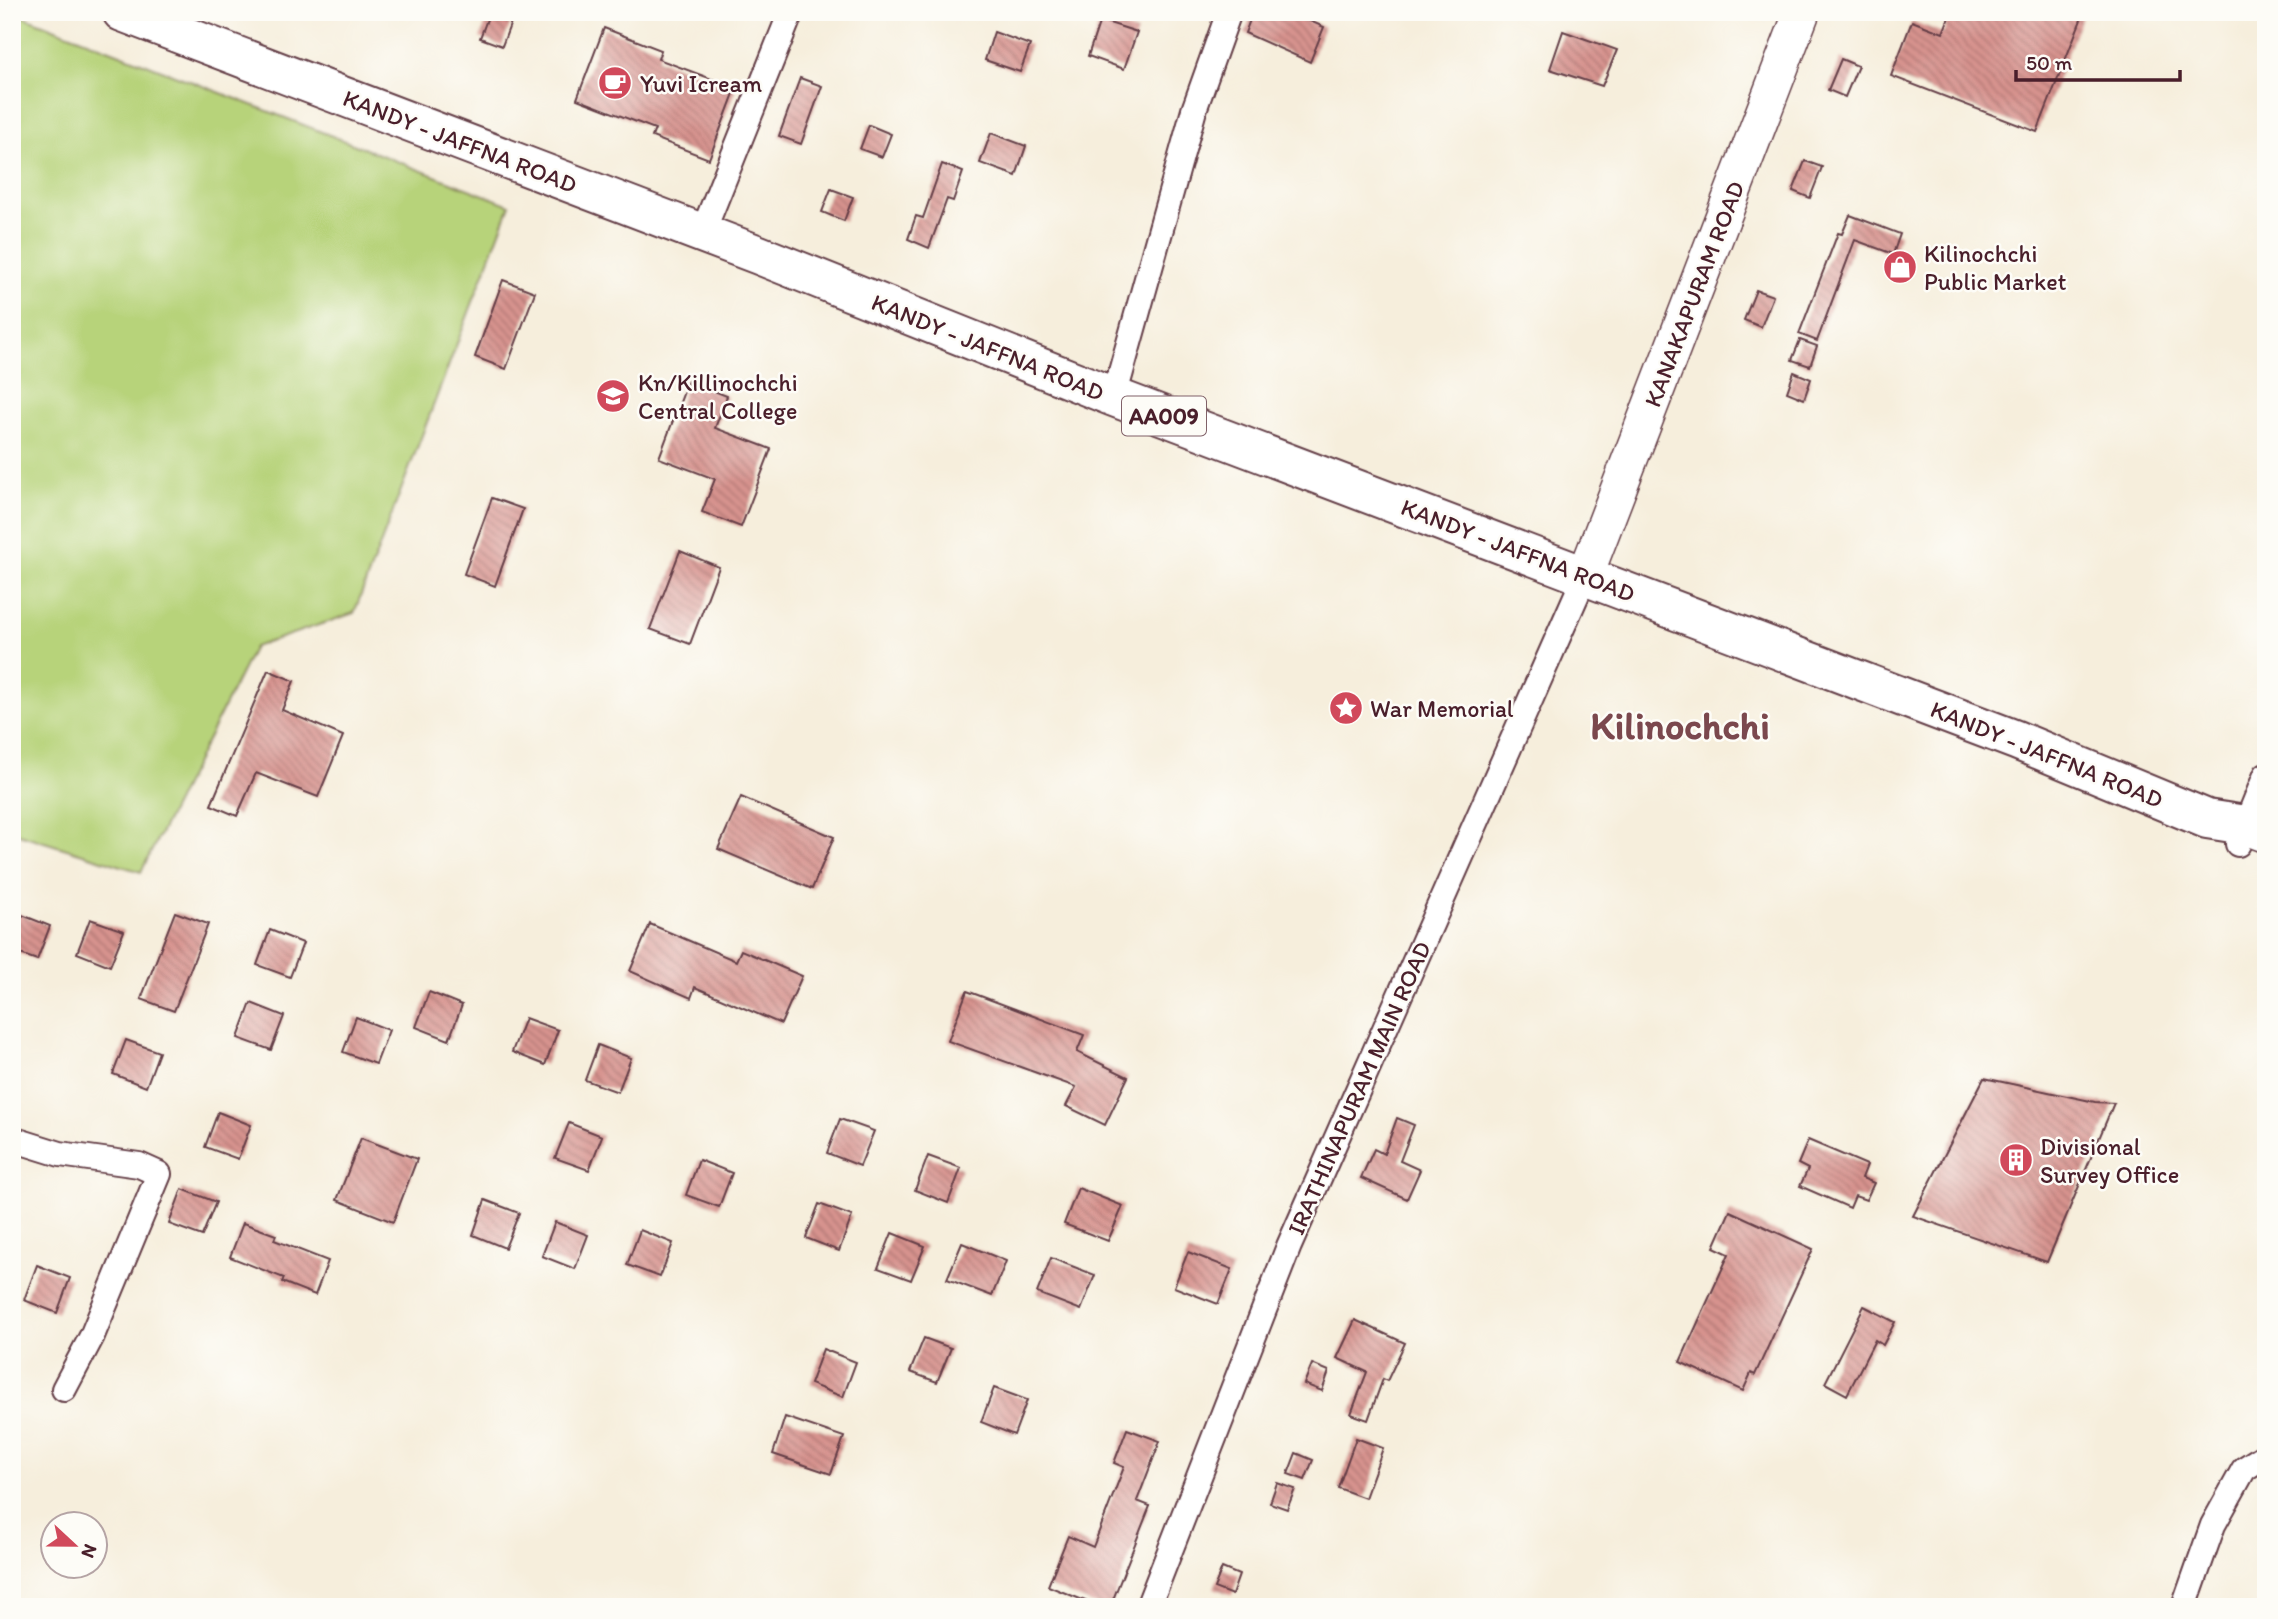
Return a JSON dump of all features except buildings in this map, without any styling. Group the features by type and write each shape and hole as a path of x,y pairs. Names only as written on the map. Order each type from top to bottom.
{"highway":[{"name":"KANDY - JAFFNA ROAD","path":"122,12 702,234 1114,397 2016,740 2254,839"}],"street":[{"path":"702,234 791,12"},
{"path":"1114,397 1194,110 1228,12"},
{"name":"KANAKAPURAM ROAD","path":"1586,576 1802,12"},
{"name":"IRATHINAPURAM MAIN ROAD","path":"1147,1607 1289,1246 1586,576"},
{"path":"2254,839 2266,775"},
{"path":"12,1139 60,1154 139,1165 159,1174 92,1336 64,1389"},
{"path":"2184,1607 2213,1525 2244,1469 2266,1455"}],"green space":[{"path":"12,12 510,205 354,613 254,647 141,872 12,832"}],"place":[{"name":"Yuvi Icream","path":"615,83"},
{"name":"Kilinochchi Public Market","path":"1900,267"},
{"name":"Kn/Killinochchi Central College","path":"613,396"},
{"name":"War Memorial","path":"1346,708"},
{"name":"Divisional Survey Office","path":"2016,1160"}],"district":[{"name":"Kilinochchi","path":"1680,726"}]}
